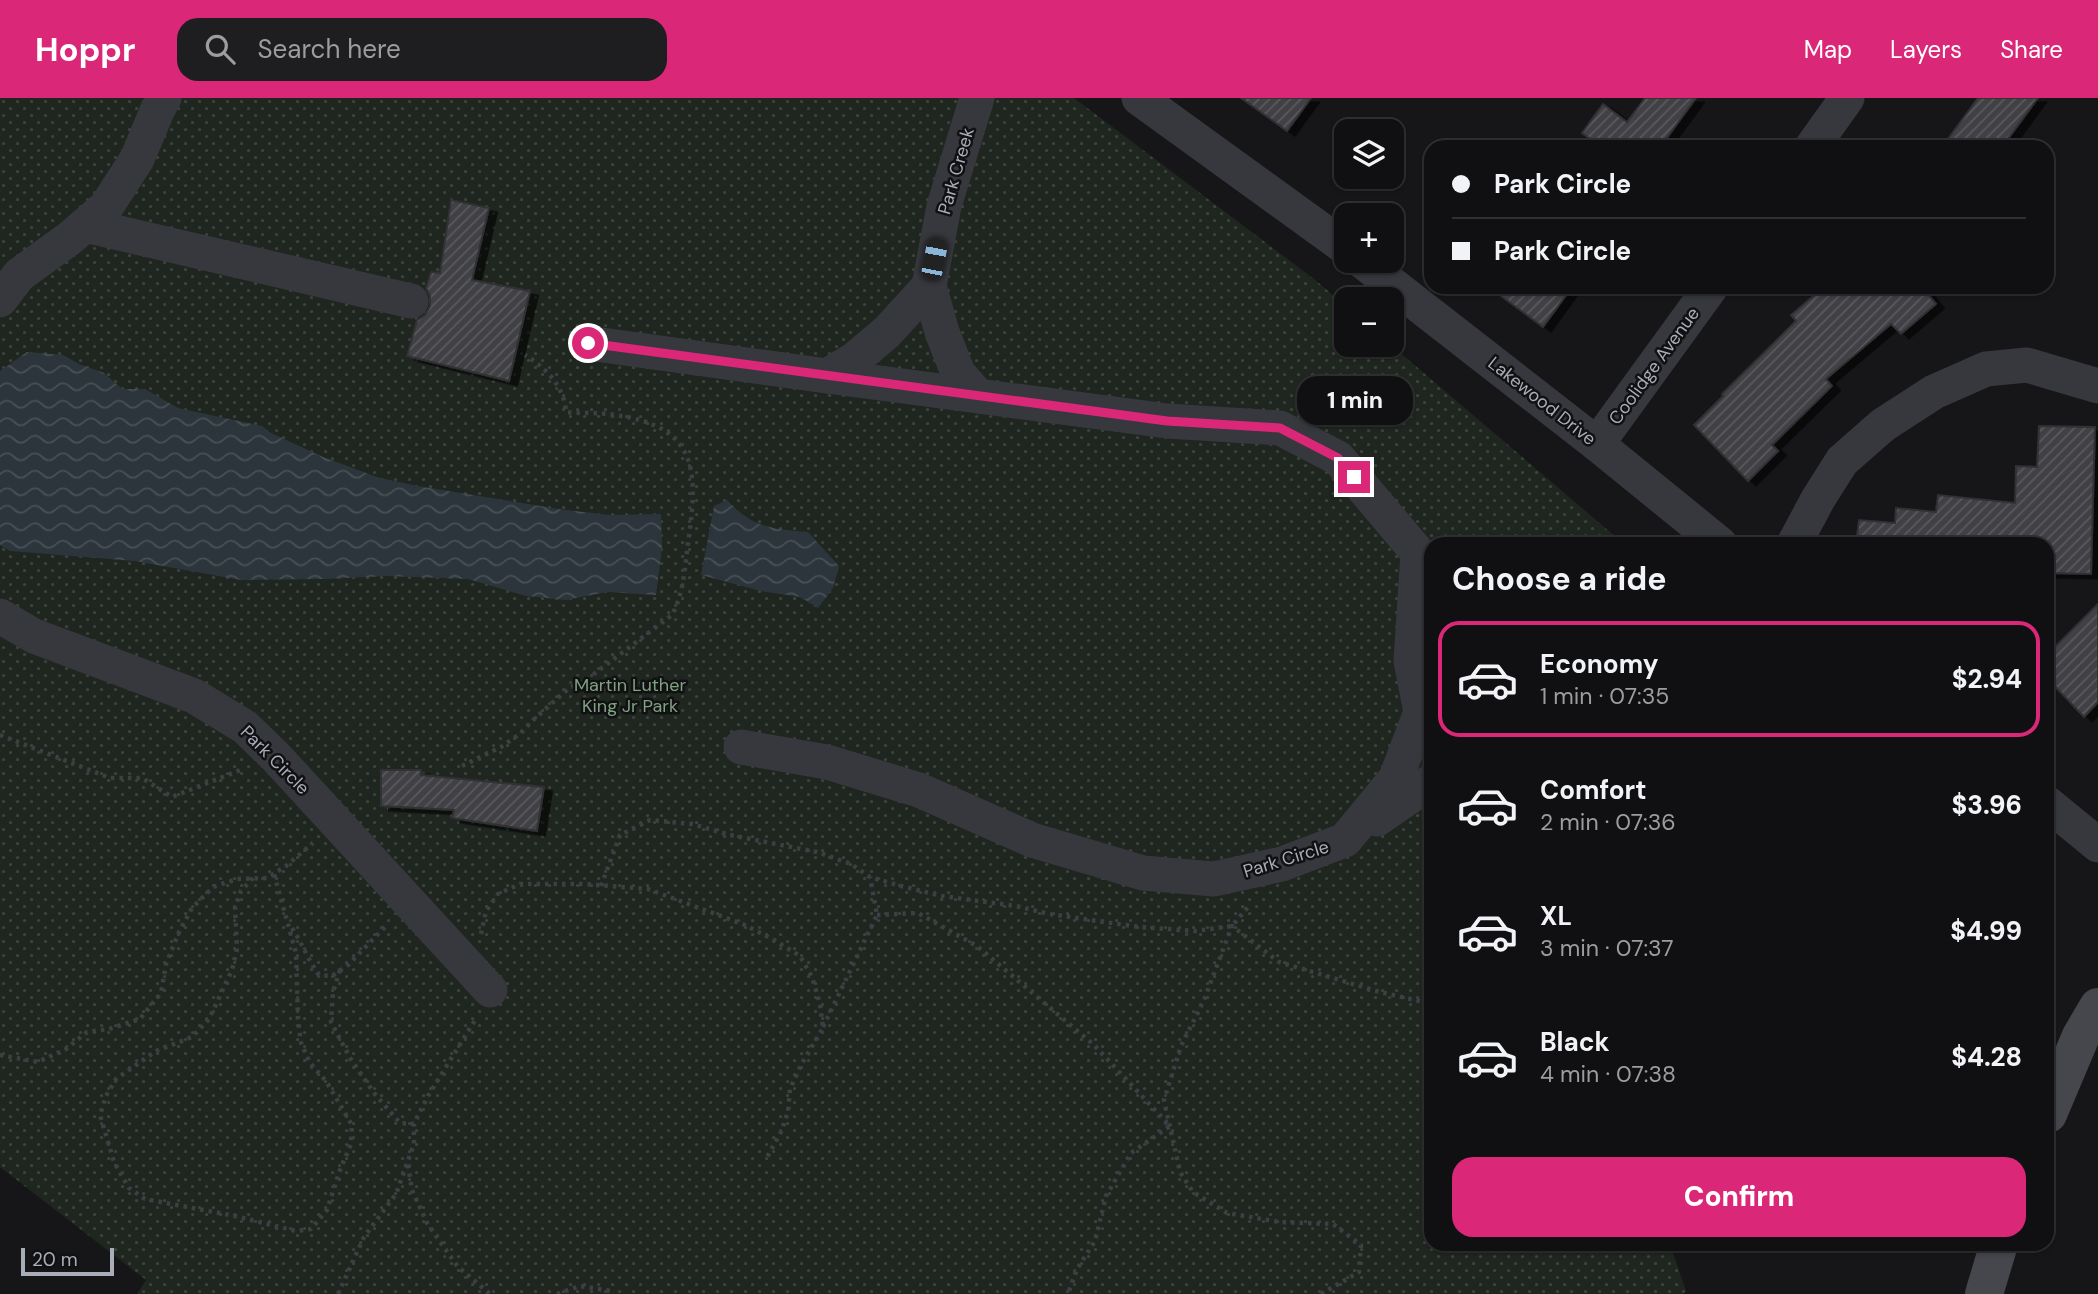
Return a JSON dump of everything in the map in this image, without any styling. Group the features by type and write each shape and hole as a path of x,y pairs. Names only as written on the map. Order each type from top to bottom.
{"main road":[{"path":"2054,1100 2081,1036 2098,1007"},
{"path":"1984,1294 1997,1251"}],"street":[{"path":"0,300 19,275 106,207 137,159 164,98"},
{"name":"Park Creek","path":"929,286 944,206 977,98"},
{"path":"1817,140 1847,98"},
{"path":"1149,101 1334,239"},
{"path":"85,225 411,301"},
{"name":"Lakewood Drive","path":"1377,273 1597,444 1708,537"},
{"path":"827,376 855,359 887,332 929,286"},
{"path":"929,286 942,332 958,373 978,396"},
{"name":"Coolidge Avenue","path":"1597,444 1706,294"},
{"path":"588,343 978,396"},
{"path":"1798,537 1842,461 1883,425 1934,392 1986,369 2027,365 2098,386"},
{"name":"Park Circle","path":"741,747 827,762 919,789 1032,841 1143,873 1214,879 1282,864 1345,840 1396,778 1421,712 1418,553 1338,458 1280,428 1167,421 978,396"},
{"name":"Park Circle","path":"0,616 34,636 194,696 245,727 275,756 490,990"},
{"path":"1345,840 1424,786"},
{"path":"2054,809 2098,845"}],"path":[{"path":"463,765 501,747 522,733 569,688 586,680 672,615 680,600 694,487 691,463 681,447 654,424 612,414 566,412 565,398 554,381 543,367 524,355"},
{"path":"0,735 110,778 142,779 172,797 275,756"},
{"path":"601,886 620,835 650,820 692,824 730,835 817,852 851,864 870,877 901,887 942,895 1139,927 1195,932 1232,926 1279,962 1424,1002"},
{"path":"0,1055 38,1062 66,1049 87,1032 140,1019 161,993 166,964 191,908 212,887 237,879 267,878 274,874 336,822"},
{"path":"1282,864 1232,926 1204,1000 1181,1046 1164,1100 1180,1172 1193,1192 1227,1213 1279,1222 1333,1224 1361,1245 1359,1272 1321,1294"},
{"path":"253,878 242,891 235,907 237,949 232,970 209,1019 192,1037 156,1051 116,1079 106,1096 100,1115 114,1162 129,1188 145,1199 296,1231 311,1229 327,1210 351,1144 352,1125 326,1081 310,1063 301,1043 296,953 274,874"},
{"path":"766,1159 781,1132 788,1112 790,1089 823,1028 877,915 870,877"},
{"path":"461,958 479,941 486,912 498,894 520,884 648,889 745,925 800,956 812,977 820,1004 823,1028"},
{"path":"289,925 300,940 308,961 319,975 332,976 355,958 408,901"},
{"path":"877,915 918,913 977,946 1094,1045 1170,1126"},
{"path":"340,970 333,992 331,1022 350,1058 374,1093 400,1123 414,1124"},
{"path":"340,1293 364,1237 396,1194 414,1144 414,1124 443,1070 474,1024 490,990"},
{"path":"1068,1294 1077,1269 1094,1241 1106,1196 1131,1153 1170,1126"},
{"path":"407,1163 412,1189 427,1223 458,1266 490,1294"},
{"path":"557,1294 580,1286 611,1291"}],"green space":[{"name":"Martin Luther King Jr Park","path":"0,98 1074,98 1334,296 1334,357 1404,356 1616,537 1424,537 1424,1251 1672,1251 1686,1291 1683,1294 137,1294 146,1280 0,1167"}],"water":[{"path":"27,352 63,355 104,373 122,389 145,389 178,408 262,426 271,433 323,457 380,478 558,509 610,515 661,514 662,548 656,595 607,592 566,600 526,596 468,579 387,576 241,580 135,561 10,551 0,545 0,371"},
{"path":"727,500 755,522 784,530 808,532 839,566 833,588 818,608 800,597 761,591 701,575 714,506"}],"building":[{"path":"1241,98 1311,98 1287,131"},
{"path":"1645,98 1696,98 1665,140 1592,140 1582,133 1603,104 1627,122"},
{"path":"1978,98 2038,98 2007,140 1947,140"},
{"path":"451,200 489,208 472,280 530,291 509,381 407,356 417,320 425,315 430,306 430,296 426,288 431,272 440,273"},
{"path":"1498,294 1567,294 1543,327"},
{"path":"1816,294 1928,294 1936,304 1901,334 1891,324 1826,379 1832,386 1772,445 1778,451 1748,481 1694,425 1796,321 1791,315"},
{"path":"2039,426 2095,427 2091,574 2054,573 2054,537 1857,537 1859,520 1895,523 1896,508 1936,512 1938,495 2015,503 2016,466 2037,467"},
{"path":"2098,604 2098,702 2084,717 2054,685 2054,648"},
{"path":"381,770 421,770 421,775 544,787 537,831 452,818 454,810 381,806"}],"route":[{"path":"588,343 1167,421 1280,428 1338,458 1354,477"}]}
